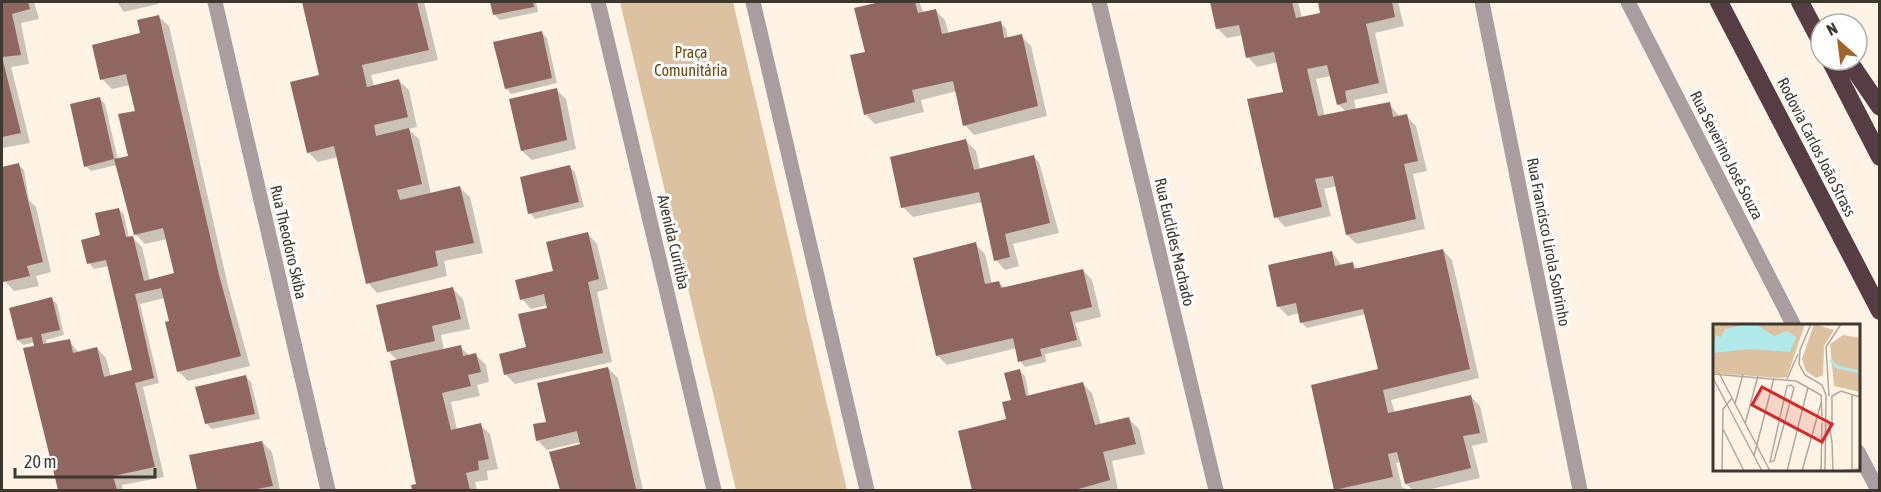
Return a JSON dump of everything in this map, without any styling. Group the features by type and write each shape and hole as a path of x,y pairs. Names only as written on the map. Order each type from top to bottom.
{"highway":[{"name":"Rodovia Carlos João Strass","path":"1719,2 1880,311"},
{"path":"1800,2 1809,19"},
{"path":"1836,72 1880,157"},
{"path":"1856,72 1880,107"}],"street":[{"name":"Rua Theodoro Skiba","path":"215,2 328,490"},
{"name":"Avenida Curitiba","path":"598,2 714,490"},
{"path":"753,2 867,490"},
{"name":"Rua Euclides Machado","path":"1099,2 1216,490"},
{"name":"Rua Francisco Lirola Sobrinho","path":"1482,2 1580,490"},
{"name":"Rua Severino José Souza","path":"1628,2 1793,324"},
{"path":"1860,456 1875,490"}],"green space":[{"name":"Praça Comunitária","path":"620,2 733,2 847,490 736,490"}],"building":[{"path":"2,2 28,2 30,9 12,14 21,55 2,57"},
{"path":"302,2 417,2 429,50 362,65 367,87 399,79 408,117 374,125 376,136 409,128 422,184 397,190 400,200 460,186 474,243 435,251 438,266 366,284 334,146 307,153 290,82 319,75"},
{"path":"490,2 533,2 534,7 493,15"},
{"path":"880,2 915,2 918,13 936,9 942,34 1001,21 1004,38 1022,34 1038,106 963,126 953,81 912,90 915,102 864,115 850,55 865,52 854,8"},
{"path":"1210,2 1292,2 1296,18 1320,13 1318,2 1392,2 1395,17 1366,24 1379,83 1345,91 1347,102 1337,105 1327,65 1307,69 1318,116 1390,102 1393,117 1407,114 1418,161 1404,164 1416,219 1346,235 1333,176 1315,179 1322,207 1274,218 1247,99 1283,92 1274,52 1246,58 1239,25 1216,29"},
{"path":"159,15 219,275 241,356 177,372 165,322 169,321 161,288 135,294 154,378 135,383 155,467 113,476 117,490 58,490 23,348 34,346 32,337 17,340 9,308 52,297 60,330 41,334 43,344 70,339 73,353 97,347 104,377 132,370 106,260 87,264 81,240 100,235 95,213 119,208 126,237 133,236 144,281 174,273 163,228 134,235 114,159 128,156 118,114 135,111 126,74 100,80 92,45 140,33 137,20"},
{"path":"542,31 552,78 505,89 493,42"},
{"path":"2,57 21,133 2,137"},
{"path":"557,88 567,140 521,151 509,99"},
{"path":"100,97 114,159 84,167 70,104"},
{"path":"966,139 974,170 1034,155 1050,223 1005,234 1010,257 994,261 979,192 901,208 890,157"},
{"path":"19,163 43,262 27,266 30,276 3,282 2,167"},
{"path":"570,165 579,202 528,214 520,177"},
{"path":"588,232 599,279 588,282 603,353 504,375 499,354 526,347 518,314 547,308 544,294 520,300 515,280 553,271 546,242"},
{"path":"976,242 985,284 999,281 1001,288 1083,269 1092,307 1070,312 1077,340 1040,349 1042,356 1018,362 1013,338 936,356 913,258"},
{"path":"1443,249 1470,369 1383,390 1388,413 1471,395 1480,433 1463,436 1471,468 1405,484 1397,452 1388,454 1393,477 1334,490 1311,385 1378,369 1363,309 1300,323 1296,303 1277,307 1268,265 1332,251 1335,266 1353,262 1354,269"},
{"path":"453,287 461,319 432,326 435,341 387,352 376,305"},
{"path":"461,345 463,356 476,353 481,372 468,375 471,386 442,393 451,430 481,423 489,459 478,461 479,470 466,473 470,490 412,490 411,485 416,484 390,361"},
{"path":"608,367 636,489 560,490 549,452 580,444 577,431 536,441 533,424 546,422 537,383"},
{"path":"1020,369 1026,396 1083,382 1095,425 1129,417 1136,444 1103,452 1110,480 1075,490 972,490 958,431 1006,419 1002,402 1011,400 1004,373"},
{"path":"246,375 255,414 205,424 195,387"},
{"path":"262,441 273,486 252,490 197,490 189,455"}]}
